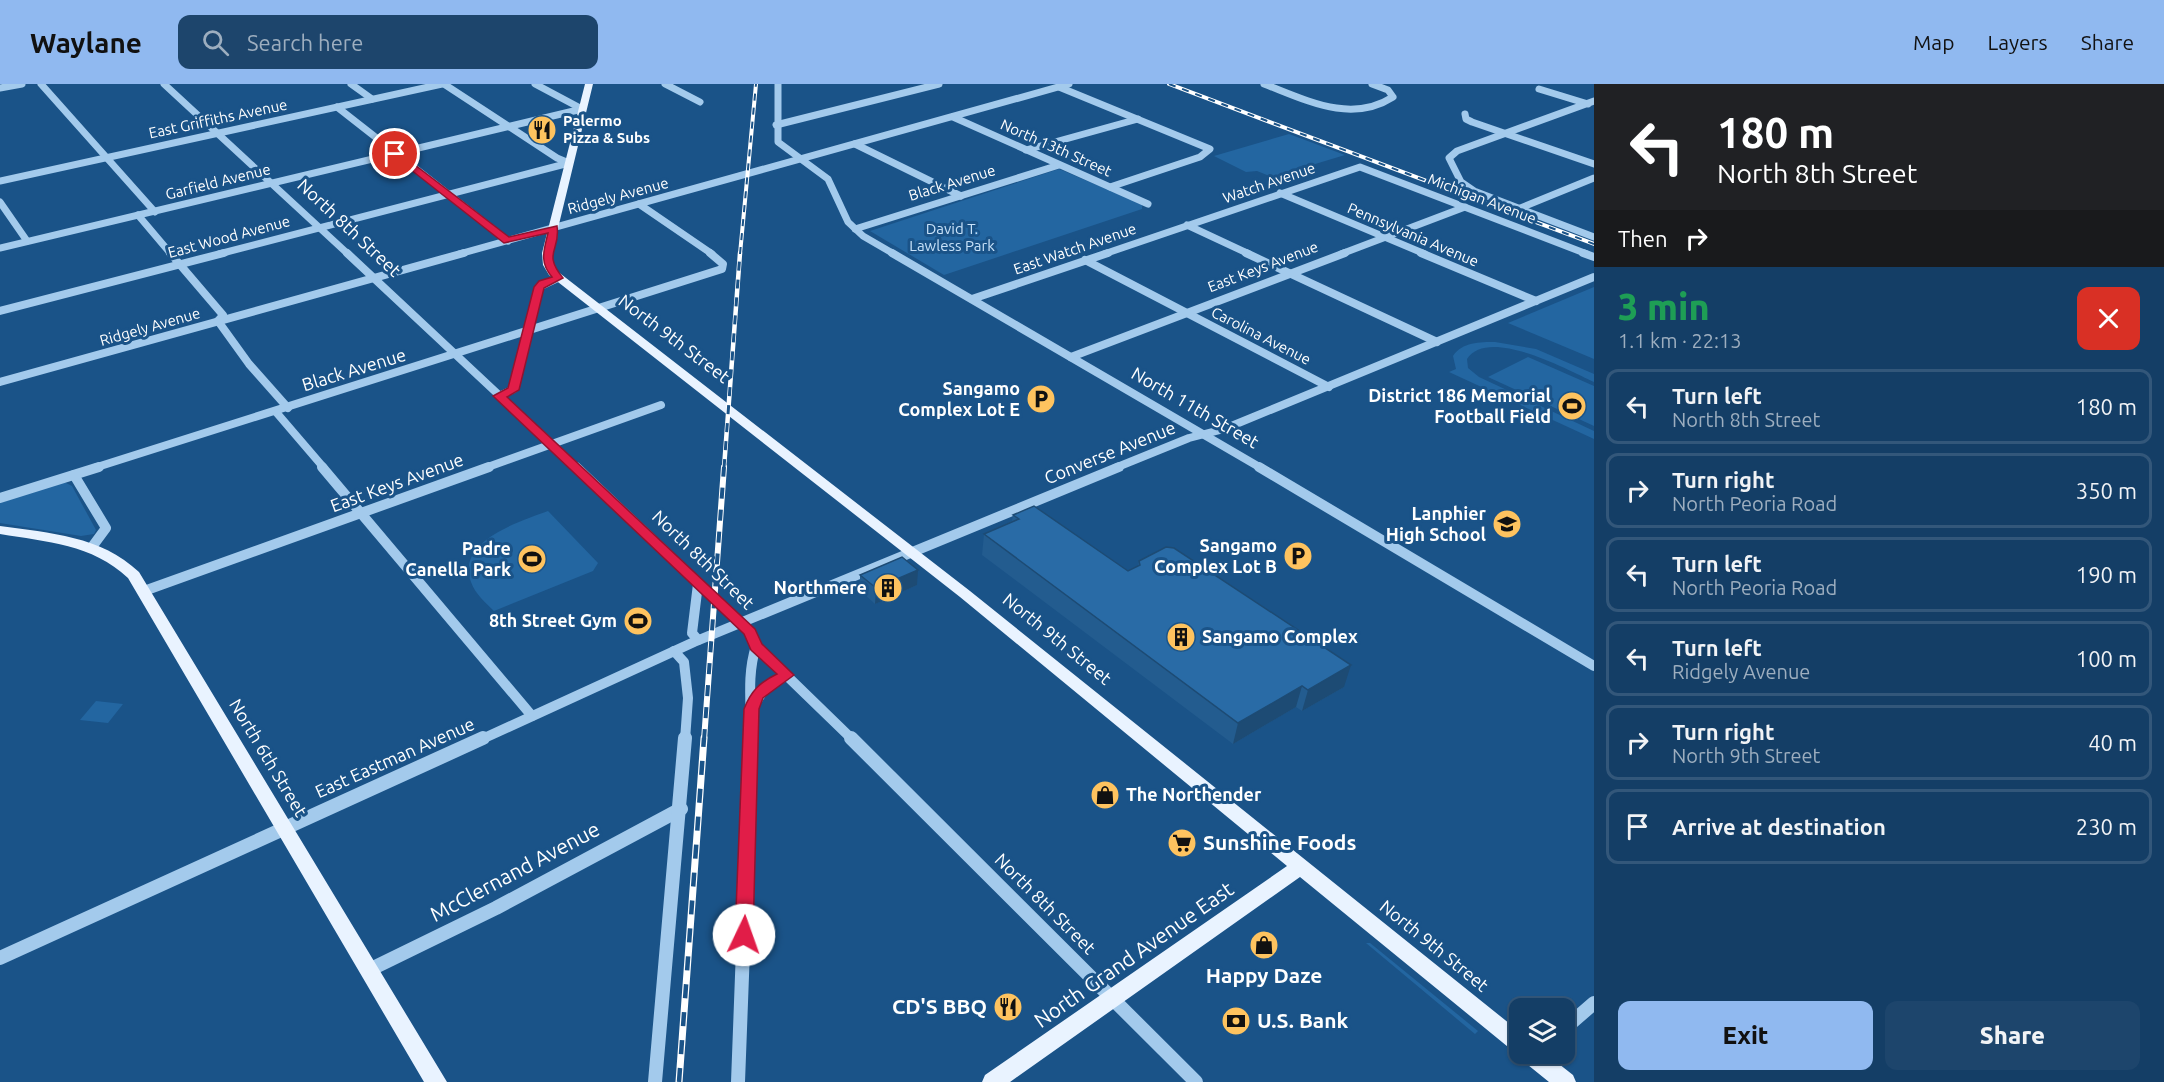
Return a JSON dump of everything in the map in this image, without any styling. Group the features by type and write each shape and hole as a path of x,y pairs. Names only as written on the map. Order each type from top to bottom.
{"main road":[{"path":"558,278 549,268 547,260 589,84"},
{"name":"North 9th Street","path":"558,278 912,551 1509,1035"},
{"name":"North 6th Street","path":"0,530 92,547 122,562 134,574 436,1082"},
{"name":"North Grand Avenue East","path":"993,1082 1302,866"},
{"name":"North 9th Street","path":"1544,1064 1565,1082"}],"street":[{"path":"0,88 22,84"},
{"path":"41,84 154,212"},
{"name":"North 8th Street","path":"164,84 320,227 740,622 754,637 756,646 1196,1082"},
{"path":"351,84 372,99"},
{"path":"443,84 569,163"},
{"name":"East Griffiths Avenue","path":"0,181 443,84"},
{"path":"535,84 582,109"},
{"path":"665,84 700,102"},
{"path":"778,84 776,125 939,84"},
{"name":"Ridgely Avenue","path":"0,382 1069,84"},
{"path":"1264,84 1338,109 1362,109 1391,99 1393,94 1372,84"},
{"path":"1059,87 1210,149 1200,157 1110,187"},
{"path":"1539,89 1592,103"},
{"path":"1592,103 1450,155 1453,169 1461,182 1474,191 1594,237"},
{"path":"337,107 508,241"},
{"name":"Garfield Avenue","path":"0,248 582,109"},
{"path":"1465,114 1466,119 1472,122 1594,164"},
{"name":"North 13th Street","path":"953,117 1148,204"},
{"path":"1026,150 1138,119"},
{"name":"North 11th Street","path":"776,125 778,142 828,179 842,213 855,229 1593,664"},
{"path":"855,144 961,196"},
{"name":"East Wood Avenue","path":"0,311 569,163"},
{"name":"Black Avenue","path":"855,229 1059,165"},
{"name":"Watch Avenue","path":"1187,225 1360,167"},
{"name":"Michigan Avenue","path":"1360,167 1594,256"},
{"path":"1518,209 1594,178"},
{"name":"Pennsylvania Avenue","path":"1280,193 1536,301"},
{"path":"0,202 27,241"},
{"name":"Black Avenue","path":"0,498 718,272 723,264 716,257 639,204"},
{"name":"East Keys Avenue","path":"1071,357 1465,207"},
{"path":"138,216 223,315 219,321 249,364 288,408"},
{"path":"1187,225 1437,342"},
{"name":"East Watch Avenue","path":"972,299 1187,225"},
{"name":"Carolina Avenue","path":"1085,260 1329,387"},
{"name":"Converse Avenue","path":"740,622 1189,438 1206,435 1329,387 1594,277"},
{"path":"499,396 514,390 539,287 543,283 558,278"},
{"name":"East Keys Avenue","path":"144,591 661,405"},
{"path":"276,412 532,716"},
{"path":"74,474 106,528 92,547"},
{"path":"698,584 692,633 698,640"},
{"name":"East Eastman Avenue","path":"0,958 740,622"},
{"path":"752,709 747,691 748,668 756,646"},
{"path":"655,1082 681,809 688,698 686,666 674,651"},
{"path":"738,1082 752,709 757,695 771,682 787,675"},
{"name":"McClernand Avenue","path":"369,970 496,908 681,809"},
{"path":"1575,1019 1594,1003"}],"green space":[{"path":"1289,134 1345,155 1272,177 1257,171 1246,172 1214,156"},
{"name":"David T. Lawless Park","path":"1059,169 1142,204 1142,209 944,275 870,231"},
{"path":"1594,287 1594,359 1508,323"},
{"path":"1495,342 1536,349 1594,374 1594,382 1548,361 1510,349 1492,347 1477,350 1467,359 1468,368 1479,377 1594,431 1594,439 1449,372 1456,369 1453,356 1461,348 1477,343"},
{"name":"District 186 Memorial Football Field","path":"1528,357 1594,386 1594,426 1488,377"},
{"path":"64,482 72,486 96,530 94,534 81,536 0,523 0,502"},
{"name":"Padre Canella Park","path":"548,511 598,563 593,571 494,611 478,594 471,582 469,568 472,555 493,535"},
{"path":"96,701 123,704 108,723 80,720"},
{"path":"1366,943 1370,943 1478,1031 1475,1034"}],"building":[{"name":"Sangamo Complex","path":"1034,506 1128,571 1140,565 1139,561 1166,547 1174,548 1351,665 1308,690 1302,686 1238,723 984,534 1019,519 1013,515"},
{"path":"902,557 918,570 876,588 860,575"}],"railway":[{"path":"740,254 756,84"},
{"path":"1169,84 1594,244"},
{"path":"724,468 740,253"},
{"path":"704,740 724,467"},
{"path":"679,1082 704,738"}],"place":[{"name":"Palermo Pizza & Subs","path":"542,130"},
{"name":"Sangamo Complex Lot E","path":"1041,399"},
{"name":"District 186 Memorial Football Field","path":"1572,406"},
{"name":"Lanphier High School","path":"1507,524"},
{"name":"Sangamo Complex Lot B","path":"1298,556"},
{"name":"Padre Canella Park","path":"532,559"},
{"name":"Northmere","path":"888,588"},
{"name":"8th Street Gym","path":"638,621"},
{"name":"Sangamo Complex","path":"1181,637"},
{"name":"The Northender","path":"1105,795"},
{"name":"Sunshine Foods","path":"1182,843"},
{"name":"Happy Daze","path":"1264,945"},
{"name":"CD'S BBQ","path":"1008,1007"},
{"name":"U.S. Bank","path":"1236,1021"}],"route":[{"path":"395,154 508,241 553,228 547,260 549,268 558,278 543,283 539,287 514,390 499,396 606,494 750,632 756,646 787,675 771,682 757,695 752,709 744,935"}]}
